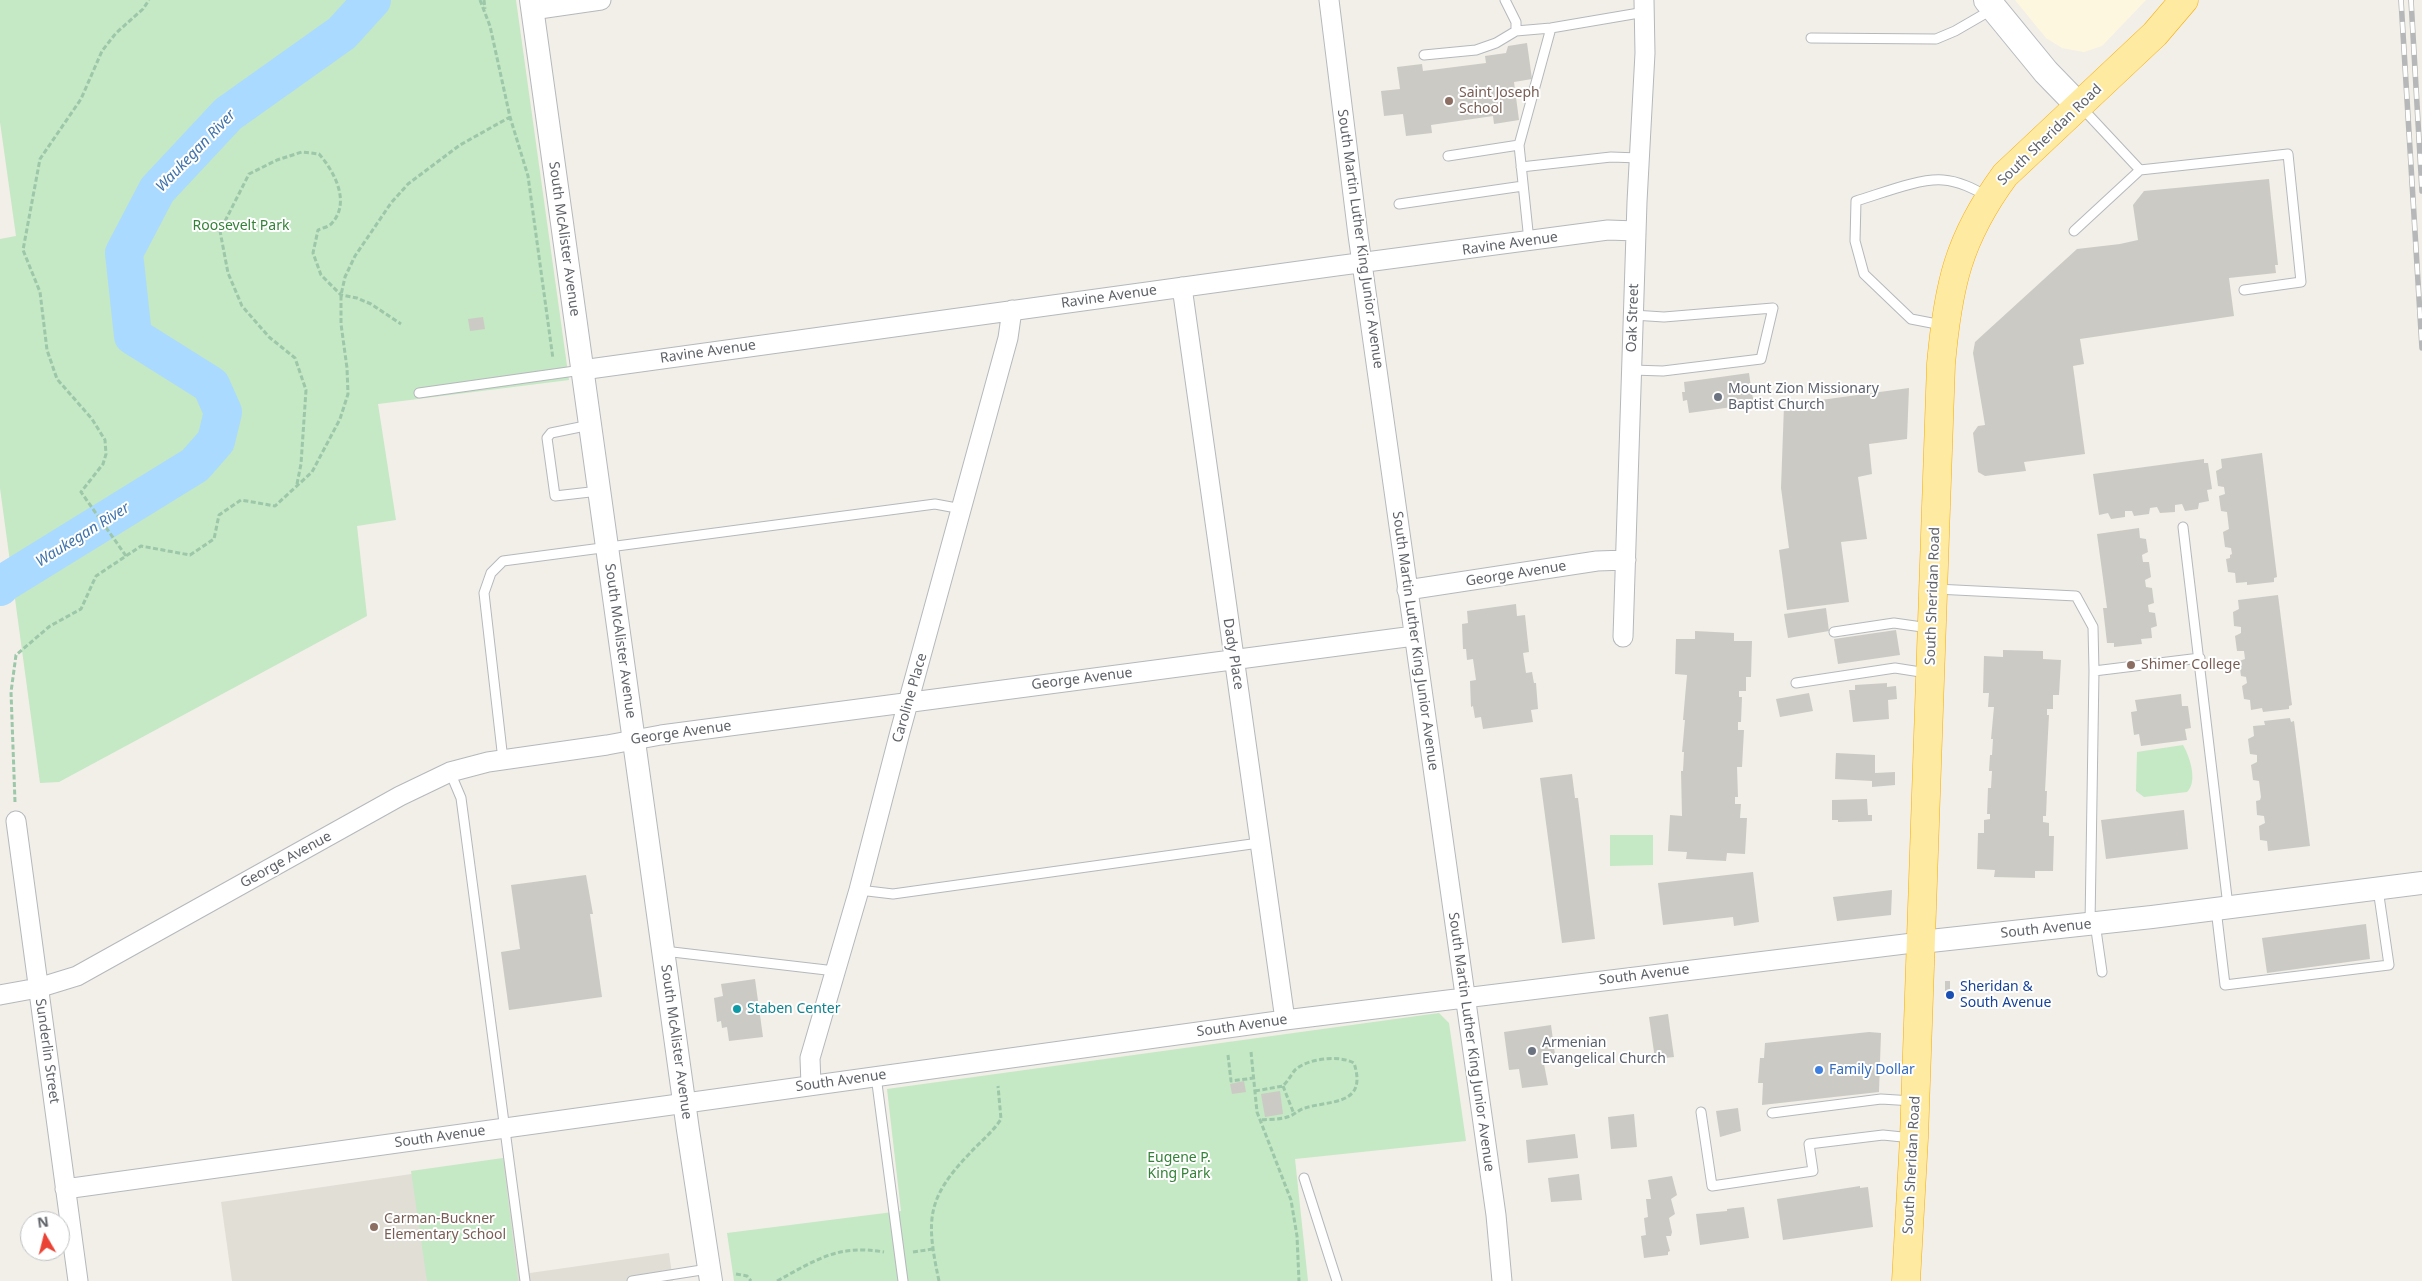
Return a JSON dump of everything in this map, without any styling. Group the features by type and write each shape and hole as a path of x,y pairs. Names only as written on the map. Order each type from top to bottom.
{"highway":[{"name":"South Sheridan Road","path":"1906,1281 1914,1138 1944,325 1956,269 1965,241 1989,197 2005,175 2155,34 2184,0"}],"main road":[{"path":"1990,5 2046,72 2079,106"}],"street":[{"path":"532,5 601,0"},
{"name":"South Martin Luther King Junior Avenue","path":"1329,0 1362,263 1495,1205 1502,1281"},
{"name":"South McAlister Avenue","path":"532,5 684,1102 710,1275"},
{"name":"Oak Street","path":"1623,637 1644,6"},
{"name":"Ravine Avenue","path":"582,370 1608,230 1636,231"},
{"name":"Dady Place","path":"1182,287 1228,629 1235,660 1285,1020"},
{"name":"Caroline Place","path":"811,1085 810,1058 859,890 908,702 962,509 1008,338 1012,310"},
{"name":"George Avenue","path":"1408,590 1597,561 1626,560"},
{"name":"George Avenue","path":"0,995 38,988 77,976 391,801 450,772 504,760 634,740 1414,636"},
{"name":"Sunderlin Street","path":"16,820 78,1281"},
{"name":"South Avenue","path":"65,1189 1285,1020 2422,883"}],"lane":[{"path":"1506,0 1516,22 1516,31"},
{"path":"1811,38 1936,38 1955,31 1990,5"},
{"path":"1424,55 1476,50 1496,43 1516,31 1552,28 1644,6"},
{"path":"1530,241 1519,145 1552,28"},
{"path":"2079,106 2140,170"},
{"path":"1448,156 1519,145"},
{"path":"2074,231 2140,170 2288,154 2301,282 2244,290"},
{"path":"1521,167 1610,157 1639,158"},
{"path":"1944,325 1912,319 1864,274 1855,241 1856,201 1906,186 1942,180 1967,186 1989,197"},
{"path":"1399,204 1524,186"},
{"path":"1632,370 1662,371 1761,359 1773,308 1664,317 1633,316"},
{"path":"419,393 582,370"},
{"path":"590,425 551,432 547,438 553,487 555,496 599,491"},
{"path":"504,760 484,607 484,593 491,573 498,564 509,560 935,504 962,509"},
{"path":"2183,527 2200,658 2222,908 2224,985 2389,965 2378,888"},
{"path":"1933,589 2076,596 2093,627 2093,924 2102,972"},
{"path":"1834,632 1894,623 1932,628"},
{"path":"2094,671 2200,658"},
{"path":"1796,682 1895,668 1930,673"},
{"path":"450,772 461,798 526,1281"},
{"path":"859,890 893,894 1259,843"},
{"path":"664,951 836,971"},
{"path":"876,1076 902,1281"},
{"path":"1772,1113 1880,1099 1915,1102"},
{"path":"1701,1112 1712,1186 1813,1171 1809,1144 1884,1135 1914,1138"},
{"path":"1304,1178 1337,1281"},
{"path":"632,1281 710,1275"}],"path":[{"path":"126,556 81,492 103,464 106,454 105,440 92,419 57,379 47,350 40,292 23,250 40,158 81,99 102,51 116,33 143,9 149,0"},
{"path":"480,0 485,12"},
{"path":"484,0 485,12 510,117 528,176 553,359"},
{"path":"16,820 11,692 16,655 50,626 81,609 96,576 141,546 190,555 214,539 219,515 241,500 275,506 312,472 340,419 348,394 347,368 341,324 341,295 345,277 355,256 391,203 408,184 460,145 510,117"},
{"path":"297,486 302,464 306,390 295,358 269,337 242,306 228,273 220,232 249,174 277,160 302,152 319,154 327,162 339,186 339,211 332,224 318,230 313,253 321,275 341,295 357,298 371,304 401,324"},
{"path":"1251,1052 1260,1120 1291,1200 1297,1236 1299,1281"},
{"path":"1228,1055 1232,1081 1254,1078"},
{"path":"1255,1091 1283,1086 1295,1071 1308,1064 1334,1058 1346,1058 1354,1063 1359,1076 1355,1089 1345,1099 1304,1108 1288,1118 1260,1120"},
{"path":"939,1281 930,1228 932,1207 948,1175 1001,1119 998,1086"},
{"path":"1283,1086 1294,1114"},
{"path":"777,1281 833,1252 864,1250 899,1254 933,1249"},
{"path":"736,1274 747,1276 752,1281"}],"shaded area":[{"path":"2015,0 2146,0 2102,46 2084,52 2062,48 2046,38"},
{"name":"Carman-Buckner Elementary School","path":"513,1159 530,1273 669,1253 673,1281 232,1281 221,1202"}],"green space":[{"name":"Roosevelt Park","path":"0,0 516,0 569,380 378,404 396,520 357,526 367,616 59,782 40,783 0,488 0,239 16,236 0,122"},
{"path":"2183,745 2192,769 2192,782 2187,792 2144,797 2136,791 2137,752"},
{"path":"1610,835 1653,835 1653,865 1610,866"},
{"name":"Eugene P. King Park","path":"1439,1013 1449,1023 1466,1141 1295,1159 1308,1281 734,1281 727,1233 901,1211 887,1089"},
{"path":"503,1158 518,1281 427,1281 411,1171"}],"building":[{"path":"1527,43 1532,79 1514,82 1519,120 1494,124 1493,116 1431,125 1432,133 1406,136 1403,114 1384,116 1381,91 1400,89 1397,67 1422,64 1423,71 1486,63 1485,56 1506,53 1508,46"},
{"path":"2269,179 2278,265 2275,265 2276,273 2229,278 2234,316 2080,339 2084,364 2073,366 2085,454 2024,462 2026,471 1985,476 1978,472 1973,433 1978,426 1985,425 1973,353 1975,342 2077,249 2138,240 2133,205 2144,191"},
{"path":"483,317 485,329 470,331 468,319"},
{"name":"Mount Zion Missionary Baptist Church","path":"1749,373 1751,387 1759,386 1759,392 1752,393 1754,404 1689,413 1687,400 1683,401 1682,392 1685,392 1684,382"},
{"path":"1909,388 1907,439 1869,444 1872,474 1858,477 1867,539 1841,542 1849,602 1787,610 1779,550 1789,548 1781,488 1784,405"},
{"path":"2262,453 2277,577 2274,578 2274,582 2247,585 2247,582 2236,583 2235,573 2228,572 2226,559 2230,558 2232,554 2231,548 2225,547 2223,532 2229,529 2227,512 2221,511 2219,496 2225,494 2224,487 2218,486 2216,471 2222,468 2221,459"},
{"path":"2204,459 2204,463 2208,463 2212,489 2207,490 2209,501 2199,503 2198,509 2185,511 2182,504 2175,505 2175,512 2160,513 2157,507 2150,508 2149,514 2134,516 2132,511 2125,511 2125,517 2111,519 2108,513 2099,515 2093,474"},
{"path":"2139,528 2140,538 2146,539 2148,552 2142,555 2143,562 2149,562 2151,577 2145,580 2146,587 2152,588 2154,603 2148,605 2149,612 2155,613 2157,626 2151,628 2152,638 2141,639 2142,644 2114,647 2114,643 2107,643 2103,608 2107,608 2097,534"},
{"path":"2278,595 2292,705 2289,706 2289,709 2263,712 2262,708 2251,710 2250,700 2244,699 2242,686 2247,683 2246,677 2241,676 2239,661 2245,659 2244,651 2237,651 2235,636 2241,633 2241,627 2234,626 2233,612 2239,609 2238,600"},
{"path":"1516,604 1517,616 1525,615 1529,652 1523,653 1526,673 1532,672 1534,683 1536,683 1538,709 1531,710 1533,722 1483,729 1481,717 1475,718 1473,706 1471,707 1470,681 1476,680 1473,659 1467,660 1466,649 1463,649 1462,624 1468,623 1467,611"},
{"path":"1826,608 1829,631 1788,638 1784,614"},
{"path":"1896,630 1900,655 1838,664 1834,639"},
{"path":"1695,631 1734,633 1734,641 1752,641 1751,677 1746,677 1746,691 1739,691 1739,697 1742,697 1741,722 1738,722 1738,730 1744,730 1742,767 1737,767 1738,797 1735,797 1735,804 1741,804 1740,818 1747,818 1745,854 1727,853 1726,861 1686,859 1687,852 1668,851 1670,815 1682,816 1681,771 1683,771 1684,752 1682,752 1685,720 1683,720 1687,675 1675,674 1676,639 1695,639"},
{"path":"2003,650 2043,651 2043,659 2061,660 2059,695 2053,695 2053,709 2047,709 2047,715 2049,715 2045,791 2047,791 2046,816 2043,816 2043,822 2049,823 2049,836 2054,836 2053,871 2035,871 2035,878 1994,877 1995,870 1977,869 1978,833 1984,833 1984,820 1990,819 1990,814 1987,814 1988,788 1991,788 1992,771 1989,771 1990,755 1992,755 1993,739 1991,739 1994,707 1988,707 1989,693 1983,693 1984,656 2003,657"},
{"path":"1887,683 1887,687 1896,686 1897,699 1888,700 1889,719 1853,722 1849,690 1855,690 1855,685"},
{"path":"1809,693 1813,711 1780,717 1776,699"},
{"path":"2181,694 2182,706 2188,706 2191,728 2185,729 2187,740 2141,746 2139,734 2134,735 2132,720 2131,712 2137,711 2135,700"},
{"path":"2290,718 2291,722 2294,721 2310,846 2268,851 2267,841 2260,840 2259,826 2265,823 2264,816 2257,815 2256,801 2260,800 2261,797 2259,781 2253,780 2251,765 2257,762 2257,755 2250,754 2248,739 2254,736 2253,726 2265,725 2264,721"},
{"path":"1836,753 1875,755 1875,773 1895,772 1895,785 1872,787 1872,781 1835,779"},
{"path":"1572,774 1575,798 1578,798 1595,939 1562,943 1540,778"},
{"path":"1867,799 1868,815 1872,815 1872,821 1838,822 1838,820 1832,820 1832,800"},
{"path":"2184,810 2188,849 2106,859 2101,820"},
{"path":"1753,872 1759,922 1734,926 1733,917 1663,925 1658,883"},
{"path":"586,875 593,914 590,914 602,997 509,1010 501,952 520,949 511,885"},
{"path":"1892,890 1891,915 1837,921 1833,897"},
{"path":"2366,924 2370,959 2267,973 2262,938"},
{"name":"Staben Center","path":"755,979 763,1037 729,1041 727,1027 722,1028 721,1021 717,1022 714,998 723,996 721,984"},
{"path":"1945,981 1950,981 1950,991 1945,991"},
{"path":"1668,1014 1674,1057 1655,1059 1649,1017"},
{"path":"1551,1025 1556,1062 1544,1064 1548,1085 1522,1088 1519,1069 1509,1070 1504,1032"},
{"name":"Family Dollar","path":"1869,1032 1881,1033 1879,1092 1762,1105 1763,1083 1758,1083 1760,1058 1764,1058 1765,1043"},
{"path":"1244,1081 1246,1092 1232,1094 1230,1084"},
{"path":"1280,1091 1283,1114 1265,1117 1261,1094"},
{"path":"1738,1108 1741,1131 1720,1137 1716,1111"},
{"path":"1634,1114 1637,1147 1611,1149 1608,1117"},
{"path":"1575,1134 1578,1158 1528,1163 1526,1140"},
{"path":"1579,1174 1582,1200 1551,1202 1548,1178"},
{"path":"1672,1176 1677,1195 1671,1199 1675,1214 1669,1218 1671,1236 1666,1236 1670,1251 1668,1255 1644,1258 1641,1236 1646,1235 1644,1218 1648,1217 1646,1199 1651,1199 1648,1180"},
{"path":"1860,1186 1860,1188 1868,1187 1873,1227 1783,1240 1777,1199"},
{"path":"1744,1207 1749,1238 1700,1245 1696,1214 1727,1211 1727,1209"}],"waterway":[{"name":"Waukegan River","path":"0,587 195,465 216,441 223,412 211,385 133,336 124,253 157,190 228,114 342,33 372,0"}],"railway":[{"path":"2401,0 2422,348"},
{"path":"2411,0 2422,191"}],"place":[{"name":"Saint Joseph School","path":"1449,101"},
{"name":"Mount Zion Missionary Baptist Church","path":"1718,397"},
{"name":"Shimer College","path":"2131,665"},
{"name":"Sheridan & South Avenue","path":"1950,995"},
{"name":"Staben Center","path":"737,1009"},
{"name":"Armenian Evangelical Church","path":"1532,1051"},
{"name":"Family Dollar","path":"1819,1070"},
{"name":"Carman-Buckner Elementary School","path":"374,1227"}]}
